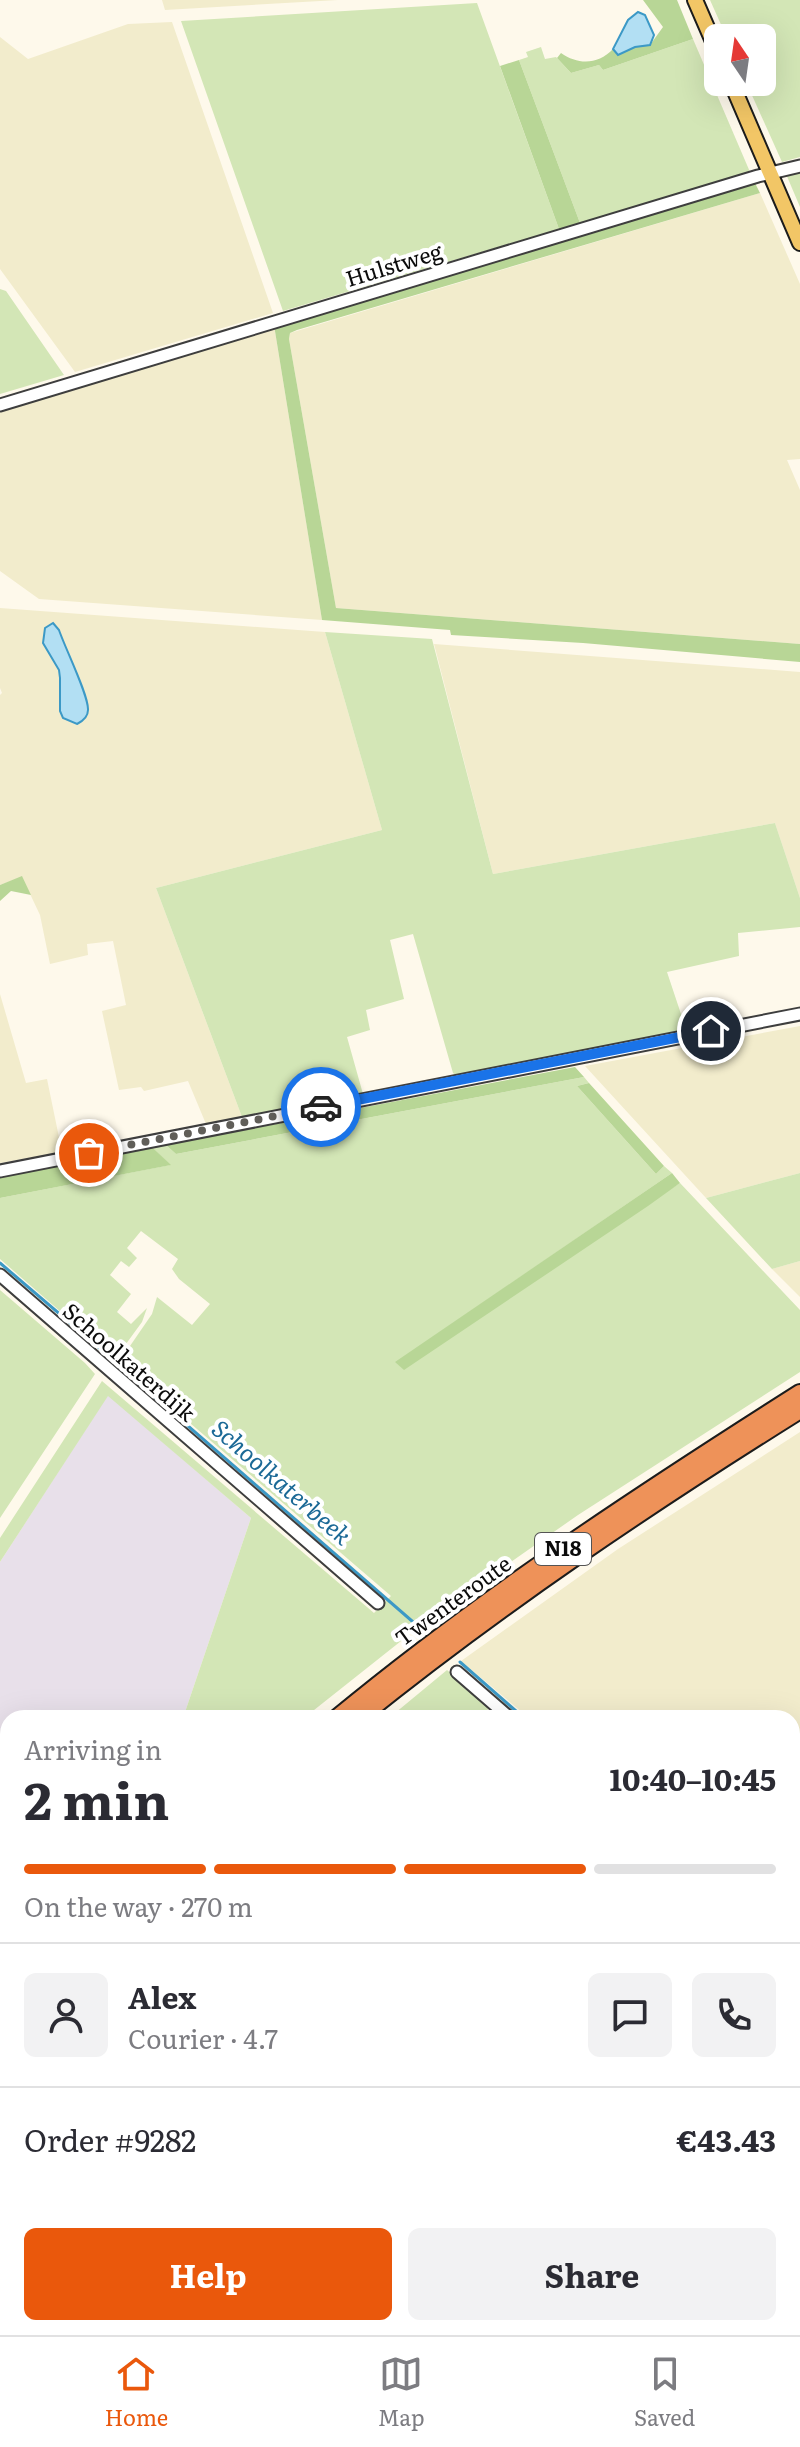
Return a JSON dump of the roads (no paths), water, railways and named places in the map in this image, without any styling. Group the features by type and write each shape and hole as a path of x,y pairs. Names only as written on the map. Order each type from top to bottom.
{"highway":[{"name":"Twenteroute","path":"347,1710 488,1601 652,1487 800,1393"},
{"name":"Twenteroute","path":"369,1710 497,1611 661,1497 800,1410"}],"main road":[{"path":"695,0 705,24"},
{"path":"737,96 800,243"}],"street":[{"name":"Hulstweg","path":"0,405 800,166"},
{"path":"0,1171 800,1014"},
{"name":"Schoolkaterdijk","path":"0,1275 378,1603"},
{"path":"457,1672 501,1710"}],"water":[{"path":"638,12 645,15 654,35 650,45 635,47 618,55 613,49 628,20"},
{"path":"53,623 59,630 87,703 87,715 77,724 63,718 60,711 59,670 43,643 45,628"}],"waterway":[{"name":"Schoolkaterbeek","path":"0,1263 110,1357"},
{"name":"Schoolkaterbeek","path":"118,1365 420,1628"},
{"name":"Schoolkaterbeek","path":"460,1662 515,1710"}]}
